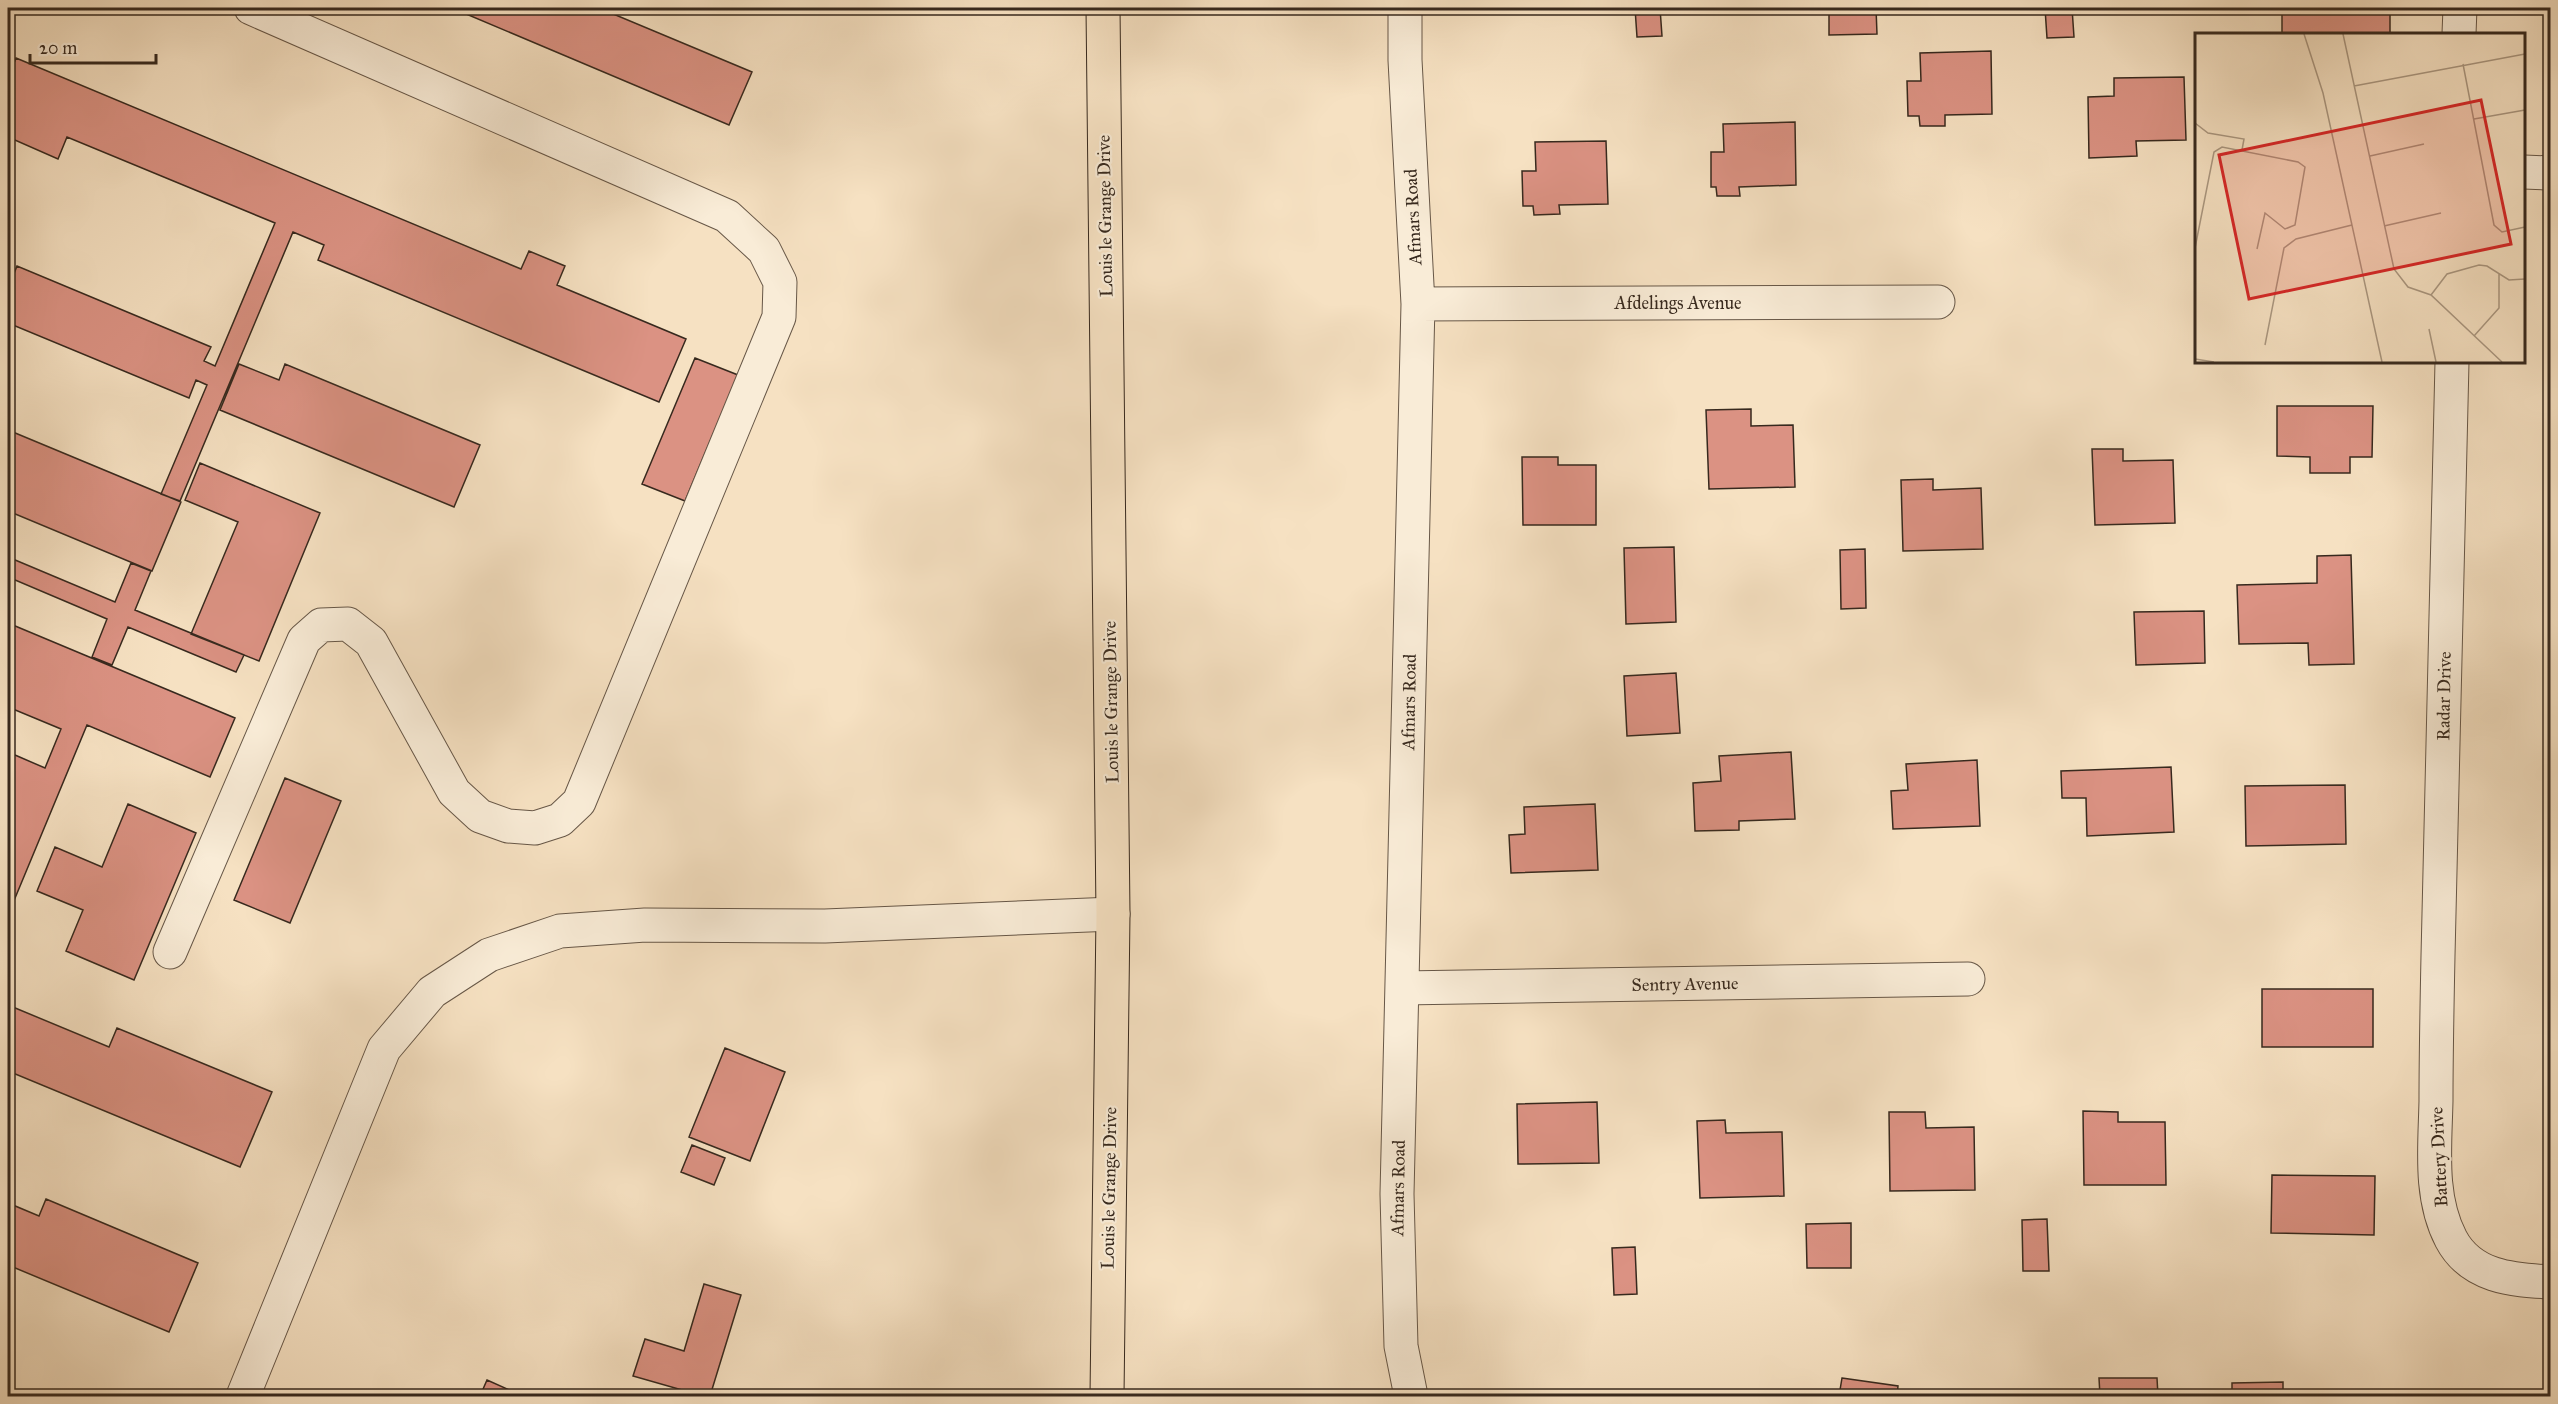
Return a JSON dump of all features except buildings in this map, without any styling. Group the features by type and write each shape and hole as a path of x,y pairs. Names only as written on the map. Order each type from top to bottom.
{"main road":[{"name":"Louis le Grange Drive","path":"1103,8 1113,914 1107,1396"}],"street":[{"path":"170,952 304,640 321,625 348,624 371,642 454,792 480,816 508,826 535,828 560,820 579,802 779,317 780,282 764,250 727,216 251,8"},
{"name":"Afmars Road","path":"1405,8 1405,60 1418,304 1398,1267 1401,1346 1412,1396"},
{"path":"2459,33 2460,8"},
{"path":"2525,172 2550,173"},
{"name":"Afdelings Avenue","path":"1418,304 1938,302"},
{"name":"Radar Drive","path":"2436,1031 2452,363"},
{"path":"243,1396 384,1048 432,992 489,955 560,931 645,925 825,926 1113,914"},
{"name":"Sentry Avenue","path":"1402,988 1968,979"},
{"name":"Battery Drive","path":"2436,1031 2437,1198 2451,1240 2463,1256 2496,1276 2516,1281 2550,1282"}]}
